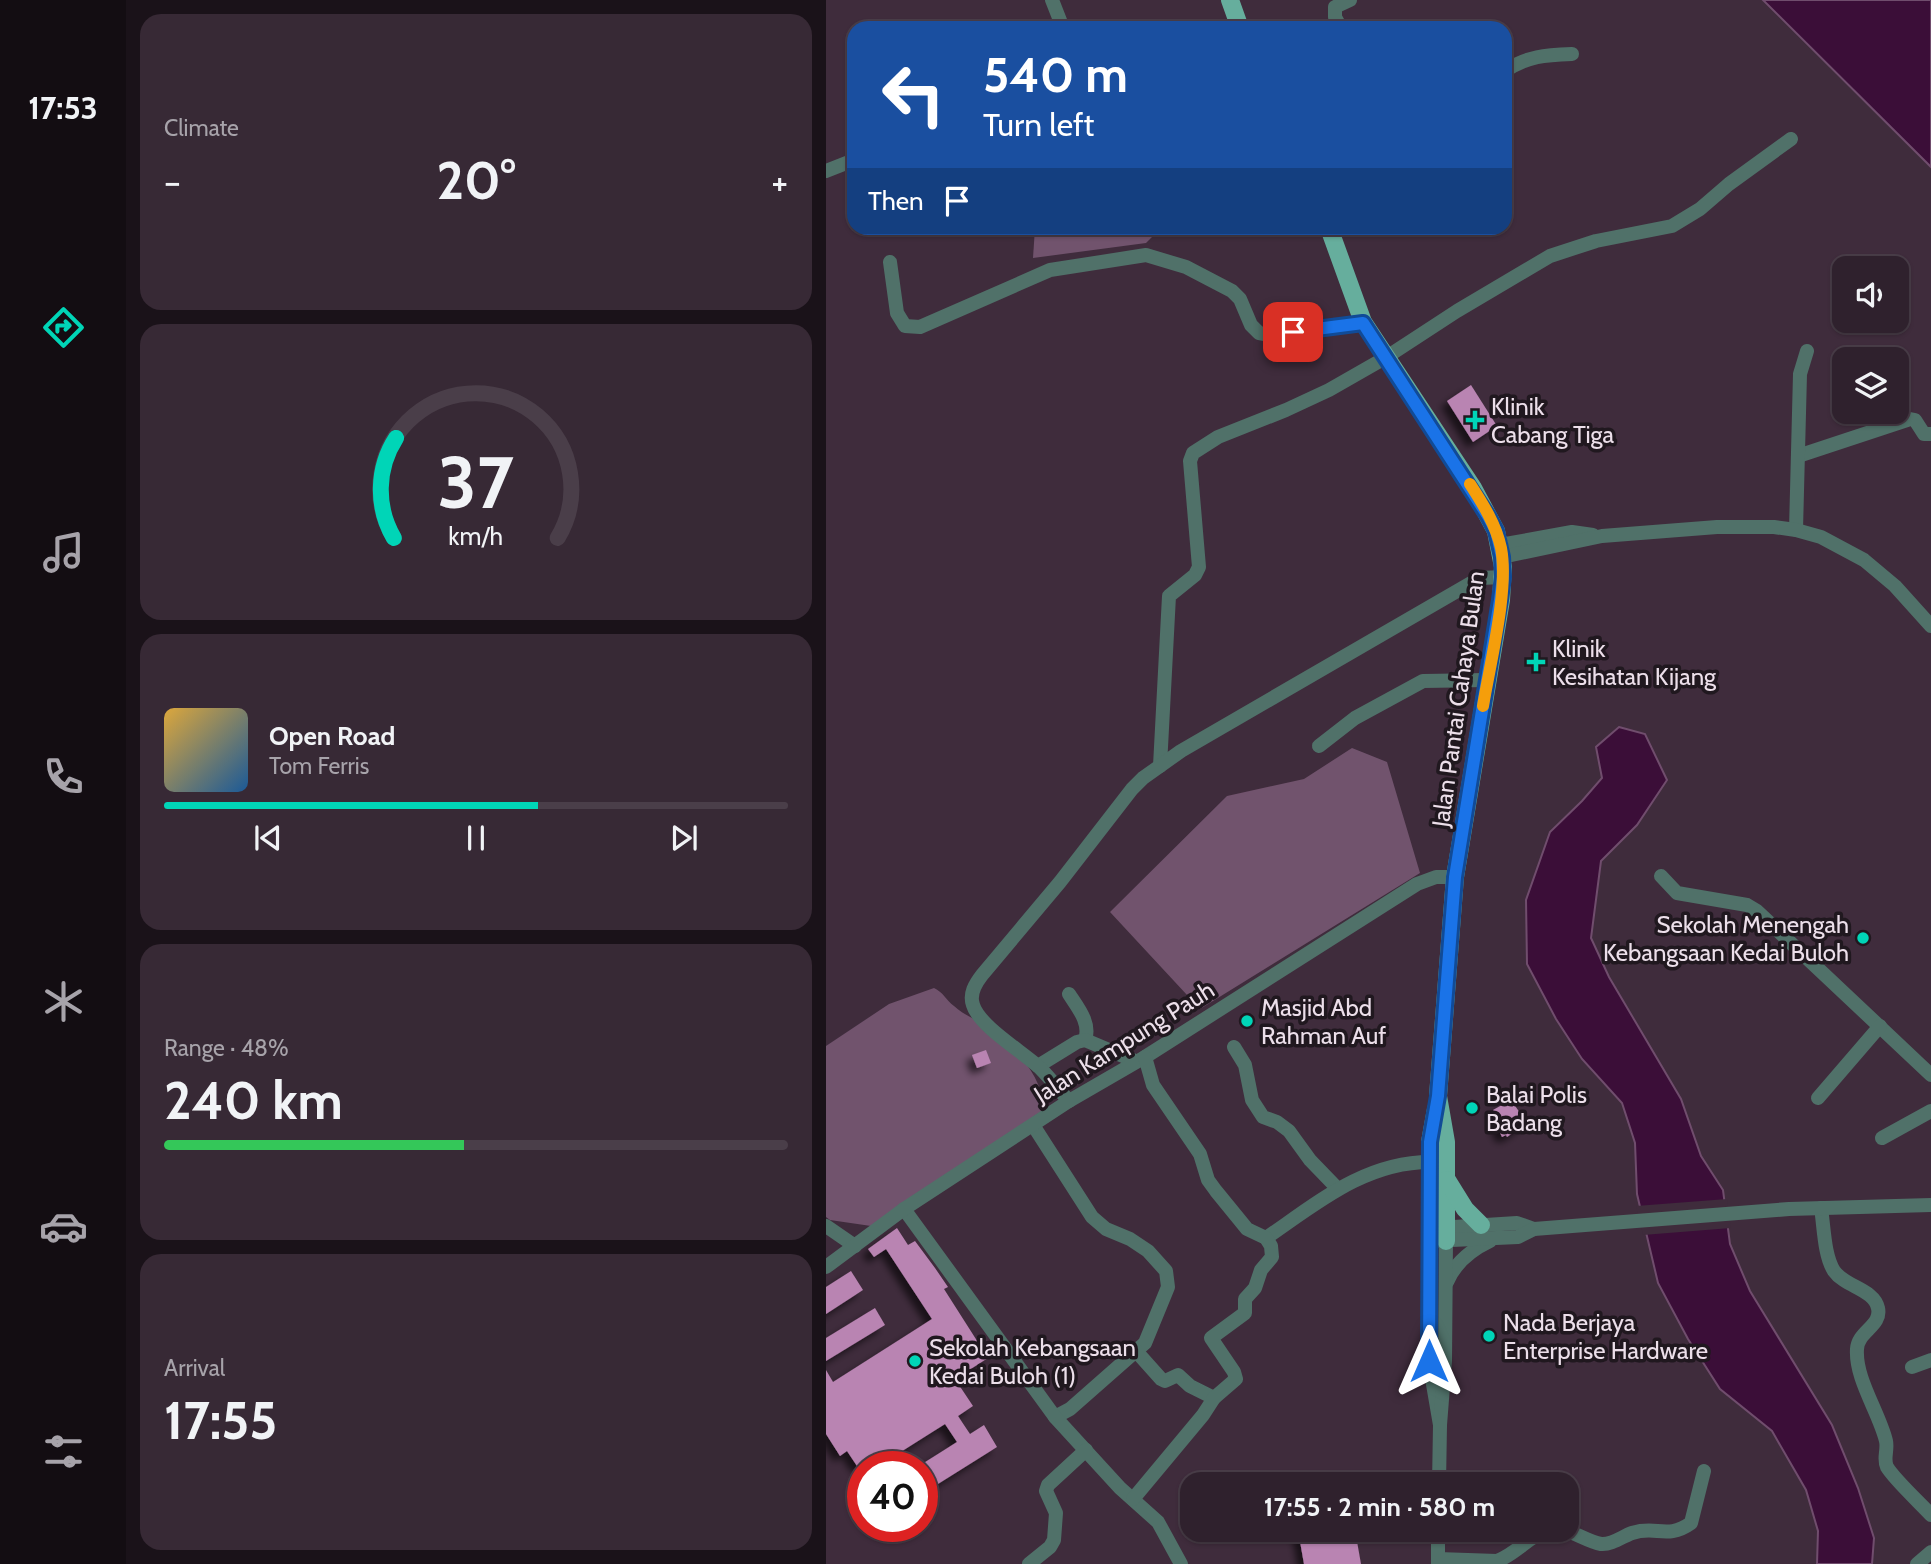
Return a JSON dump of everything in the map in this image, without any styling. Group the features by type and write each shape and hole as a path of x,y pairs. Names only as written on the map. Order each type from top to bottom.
{"main road":[{"path":"1230,0 1238,21"},
{"name":"Jalan Pantai Cahaya Bulan","path":"1332,235 1363,323 1472,488 1488,516 1501,551 1503,577 1455,877 1439,1102 1446,1142 1438,1166 1438,1235"},
{"path":"1438,1166 1465,1209 1480,1225"}],"street":[{"path":"1052,0 1060,21"},
{"path":"1337,21 1335,8 1350,0"},
{"path":"1512,67 1537,55 1572,54"},
{"path":"1160,766 1170,596 1195,575 1199,567 1190,461 1192,453 1218,437 1329,390 1550,256 1596,241 1672,226 1700,209 1729,184 1791,139"},
{"path":"826,171 847,163"},
{"path":"890,262 897,313 905,326 920,327 1050,270 1146,255 1186,267 1233,291 1259,333 1270,335 1363,323"},
{"path":"1796,530 1800,374 1807,351"},
{"path":"1798,456 1910,419 1915,420 1924,433 1931,435"},
{"path":"1501,551 1602,536 1717,527 1774,527 1796,530 1821,537 1864,560 1895,586 1931,626"},
{"path":"1069,1101 1038,1066 978,1016 972,1004 975,983 1060,882 1132,789 1181,751 1471,583 1480,578 1503,577"},
{"path":"1319,746 1355,718 1423,681 1488,680"},
{"path":"1661,876 1677,893 1747,905 1757,911 1931,1076"},
{"name":"Jalan Kampung Pauh","path":"826,1267 904,1209 1069,1101 1423,881 1436,877 1455,877"},
{"path":"1069,994 1087,1025 1085,1040"},
{"path":"1818,1098 1880,1026"},
{"path":"1038,1066 1077,1042 1085,1040 1140,1059 1153,1085 1200,1154 1208,1180 1247,1229 1266,1238 1271,1246 1272,1257 1261,1270 1255,1288 1246,1297 1245,1313 1211,1338 1236,1377 1214,1398 1133,1499"},
{"path":"1234,1047 1245,1065 1252,1100 1263,1117 1278,1122 1289,1131 1310,1160 1338,1189"},
{"path":"1882,1138 1931,1111"},
{"path":"1032,1125 1092,1217 1106,1229 1139,1244 1166,1270 1168,1287 1149,1338 1070,1409 1055,1417"},
{"path":"1266,1238 1338,1189 1383,1168 1413,1162 1438,1166"},
{"path":"1438,1235 1518,1237 1534,1229 1788,1209 1931,1205"},
{"path":"1821,1208 1833,1269 1844,1281 1871,1296 1878,1307 1879,1315 1875,1324 1861,1337 1857,1347 1863,1382 1886,1442 1885,1461 1890,1472 1931,1515"},
{"path":"904,1209 1055,1417 1120,1488 1158,1522 1181,1564"},
{"path":"1438,1235 1480,1225 1517,1223 1534,1229"},
{"path":"826,1226 855,1246"},
{"name":"Jalan Pantai Cahaya Bulan","path":"1438,1235 1446,1284 1446,1361 1439,1472"},
{"name":"Jalan Pantai Cahaya Bulan","path":"1438,1235 1429,1361 1440,1425"},
{"path":"1446,1284 1450,1274 1466,1256 1497,1238"},
{"path":"1136,1351 1161,1379 1165,1381 1178,1375 1190,1386 1214,1398"},
{"path":"1913,1367 1931,1360"},
{"path":"1029,1564 1052,1545 1054,1540 1056,1513 1046,1491 1048,1485 1086,1451"},
{"path":"1579,1536 1601,1544 1634,1532 1681,1531 1691,1523 1704,1471"},
{"path":"1438,1542 1438,1562 1497,1561 1506,1558 1526,1542"},
{"path":"1917,1564 1931,1552"}],"shaded area":[{"path":"1763,0 1931,0 1931,167"},
{"path":"1035,235 1154,235 1146,243 1033,258"},
{"path":"1619,727 1645,734 1667,780 1637,825 1601,861 1591,938 1609,977 1681,1099 1701,1156 1723,1190 1730,1244 1750,1291 1832,1425 1858,1488 1874,1538 1872,1564 1817,1564 1818,1531 1806,1490 1772,1431 1720,1389 1688,1339 1658,1283 1637,1194 1635,1143 1622,1103 1582,1059 1556,1019 1527,964 1526,900 1550,832 1602,778 1596,747"},
{"path":"1352,748 1387,762 1420,873 1200,1009 1110,912 1227,796 1304,779"},
{"path":"934,988 951,1004 1012,1048 1037,1081 1045,1109 871,1226 830,1220 826,1217 826,1046 889,1004"}],"pier":[{"path":"1727,1199 1731,1228 1643,1235 1636,1206"}],"building":[{"path":"1471,385 1497,426 1473,442 1447,401"},
{"path":"986,1050 991,1063 977,1068 972,1055"},
{"path":"1511,1100 1527,1123 1507,1137 1502,1137 1496,1124 1500,1122 1493,1110"},
{"path":"897,1228 908,1245 915,1241 948,1287 944,1289 988,1358 955,1379 973,1406 958,1416 970,1434 984,1425 997,1447 938,1484 938,1454 957,1442 945,1424 902,1451 847,1451 840,1456 826,1434 826,1370 833,1382 932,1319 886,1249 874,1257 868,1249"},
{"path":"851,1271 863,1290 826,1314 826,1287"},
{"path":"875,1308 885,1325 826,1361 826,1338"},
{"path":"1300,1542 1357,1542 1361,1564 1304,1564"}],"slow traffic":[{"path":"1470,484 1496,531 1503,567 1483,706"}],"place":[{"name":"Klinik Cabang Tiga","path":"1475,420"},
{"name":"Klinik Kesihatan Kijang","path":"1536,662"},
{"name":"Sekolah Menengah Kebangsaan Kedai Buloh","path":"1863,938"},
{"name":"Masjid Abd Rahman Auf","path":"1247,1021"},
{"name":"Balai Polis Badang","path":"1472,1108"},
{"name":"Nada Berjaya Enterprise Hardware","path":"1489,1336"},
{"name":"Sekolah Kebangsaan Kedai Buloh (1)","path":"915,1361"}],"route":[{"path":"1293,332 1363,323 1472,488 1496,531 1502,557 1500,600 1455,877 1438,1096 1430,1142 1429,1361"}]}
